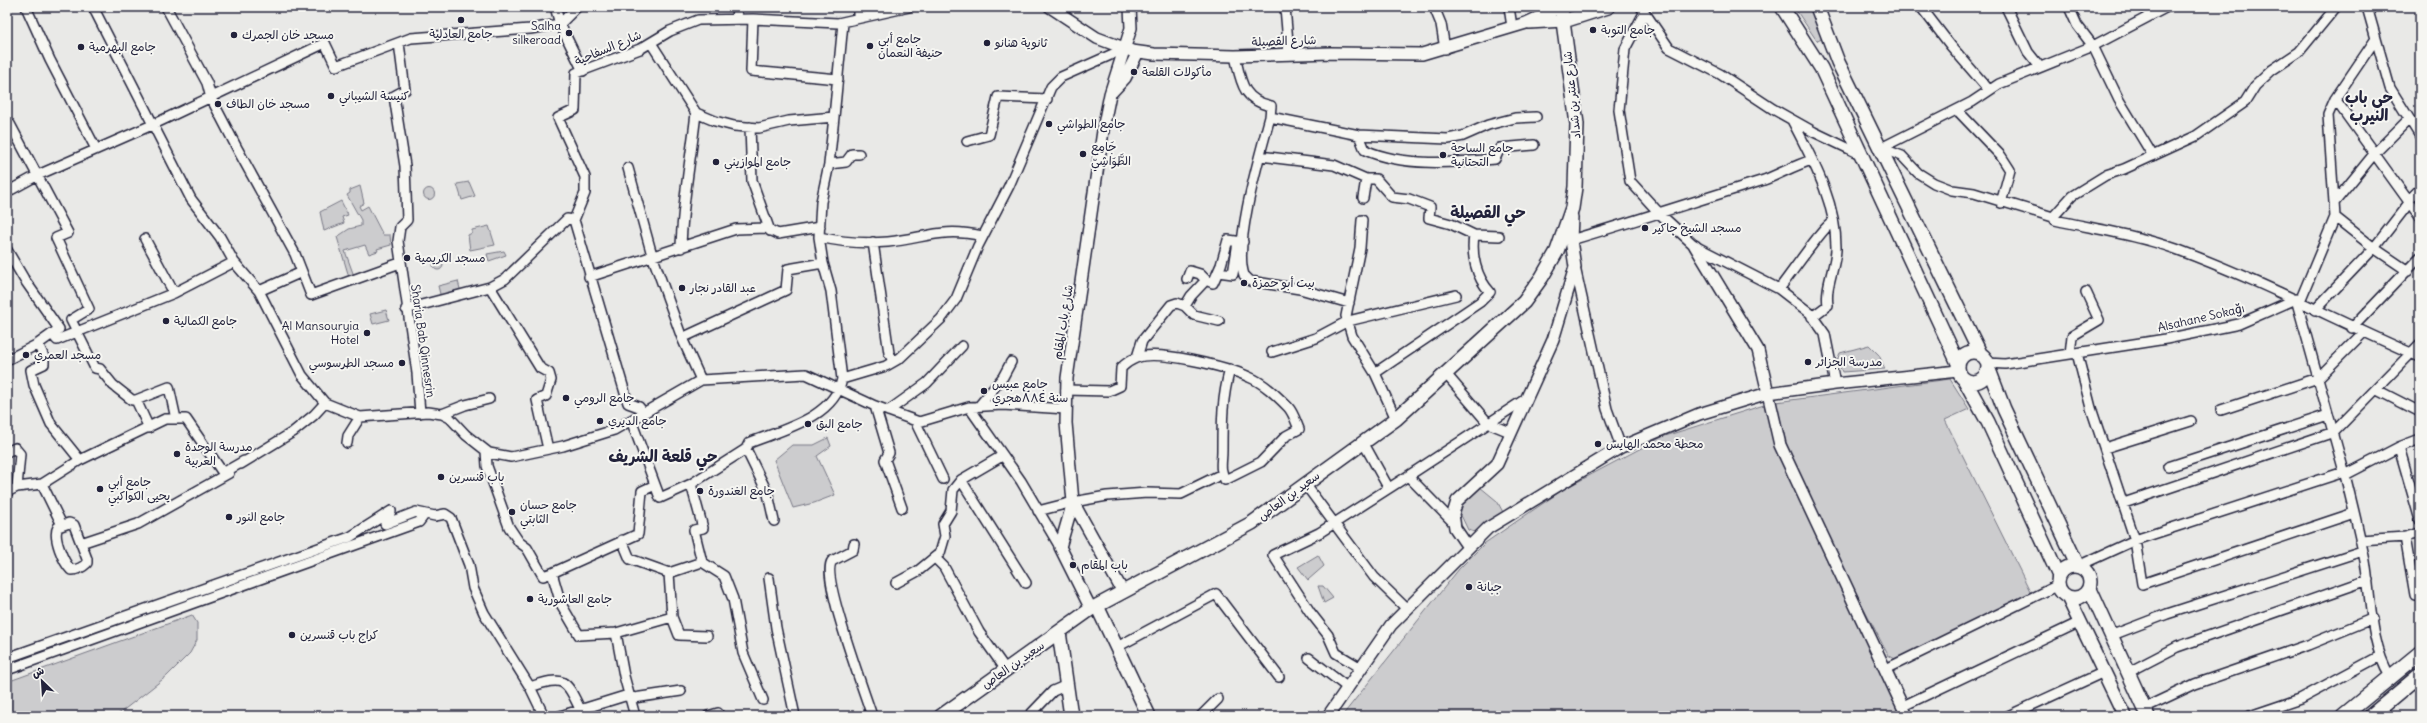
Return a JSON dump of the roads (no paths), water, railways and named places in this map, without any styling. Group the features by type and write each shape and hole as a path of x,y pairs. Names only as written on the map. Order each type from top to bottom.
{"main road":[{"name":"شارع عنتر بن شداد","path":"1561,7 1577,124 1577,166 1572,208"},
{"path":"1564,21 1608,7"},
{"path":"1782,7 1821,68 1960,371 1988,422 2059,581 2063,594 2068,597 2078,598 2090,589"},
{"path":"1817,7 1838,62 1986,362 2004,409 2078,566"},
{"path":"1855,141 1863,133 1874,134"},
{"path":"1864,160 1877,163 1882,151"},
{"name":"سعيد بن العاص","path":"941,716 1094,608 1252,523 1396,419 1524,302 1534,290 1557,251 1572,208"},
{"path":"1960,371 1966,354 1971,352 1986,362"},
{"path":"1960,371 1977,382 1985,376 1986,362"},
{"path":"2059,581 2065,569 2078,566 2084,568 2090,578 2090,589 2110,636 2146,712"},
{"path":"2068,597 2125,716"},
{"path":"1094,608 1117,647 1149,716"},
{"path":"1060,632 1071,716"},
{"path":"2344,716 2390,676 2420,653"},
{"path":"2375,714 2420,675"}],"street":[{"path":"26,7 50,60 96,149"},
{"path":"93,7 152,125 192,199 220,237 234,262 259,291 302,375 325,403 360,417 420,413 442,414 450,418 466,435 486,450 511,457 548,449 614,430 701,380 806,374 874,406 919,422 969,407 979,406 1002,405 1066,409"},
{"path":"166,7 207,83 211,98 295,254 312,295 400,263"},
{"path":"555,7 560,24 584,71"},
{"path":"7,192 38,174 152,125 325,43 336,66 411,38 530,29 560,24 577,7"},
{"path":"736,19 737,7"},
{"path":"858,7 858,18"},
{"name":"شارع السفاحية","path":"574,220 585,193 585,177 558,118 575,110 576,73 640,49 670,31 698,20 753,19 842,23 909,7"},
{"name":"شارع القصيلة","path":"1050,7 1097,38 1124,49 1138,52 1236,56 1289,54 1422,54 1445,49 1526,23 1561,7"},
{"name":"شارع باب المقام","path":"1123,592 1073,502 1066,390 1110,94 1132,22 1130,7"},
{"path":"1285,7 1289,54"},
{"path":"1434,7 1441,24 1445,49"},
{"path":"1509,7 1512,27"},
{"path":"1921,7 1951,46 1989,90"},
{"path":"2006,7 2028,52 2040,67"},
{"path":"2069,7 2077,25 2092,46 2119,100 2153,156"},
{"path":"1882,151 1989,90 2092,46 2167,7"},
{"path":"2053,217 2072,196 2106,175 2153,156 2196,136 2245,102 2255,86 2272,70 2299,52 2336,7"},
{"path":"2367,7 2375,40 2390,88 2420,136"},
{"path":"1643,10 1669,48 1720,74 1792,120 1864,160"},
{"path":"1643,10 1625,49 1619,110 1630,181 1660,214 1695,246 1779,289 1812,316 1825,334 1835,384"},
{"path":"753,19 751,71 838,79"},
{"name":"شارع القصيلة","path":"1526,23 1555,23 1564,21"},
{"path":"630,420 660,498 691,484 746,449 749,443 815,416 840,389 842,379 831,291 823,263 820,227 822,202 829,164 834,118 842,23"},
{"path":"2375,40 2335,99 2328,114 2335,217 2298,300 2328,416 2345,473 2368,580 2380,656 2390,676"},
{"name":"Sharia Bab Qinnesrin","path":"399,43 405,90 394,96 405,166 407,220 400,227 398,241 406,309 417,373 420,413"},
{"path":"650,43 696,113 734,126 759,128 789,121 834,118"},
{"path":"842,379 886,366 915,345 941,319 956,299 982,236 1009,186 1047,99 1050,86 1061,77 1124,49"},
{"path":"1110,94 1125,78 1138,52"},
{"path":"1218,272 1233,274 1270,117 1271,106 1260,104 1242,87 1236,56"},
{"path":"967,141 989,135 998,97 1047,99"},
{"path":"2335,99 2420,217"},
{"path":"1956,110 2001,156 2010,170 2001,203"},
{"path":"681,248 682,207 690,162 696,113"},
{"path":"1270,117 1359,135 1448,139 1463,136 1488,125 1515,118 1536,117"},
{"path":"2334,202 2374,154 2409,119"},
{"path":"1792,120 1812,160 1828,200 1833,222 1836,251 1827,295 1828,305 1812,316"},
{"path":"7,360 38,344 89,309 56,238 68,233 38,174 10,124"},
{"path":"750,127 752,181 770,231"},
{"path":"1359,135 1365,150 1380,157 1446,163 1495,159 1500,148 1534,145"},
{"path":"1882,151 1902,156 1918,173 1934,183 1952,190 1974,193 2001,203 2053,217 2055,220 2175,249 2298,300 2352,328 2420,357"},
{"path":"829,164 846,162 852,154 859,154"},
{"path":"1260,156 1334,165 1366,179 1376,179 1392,197 1410,199 1430,207 1429,218 1452,224 1474,234 1499,236"},
{"path":"1570,240 1660,214 1734,188 1765,179 1812,160"},
{"path":"628,168 652,255 682,338 701,380"},
{"path":"1363,198 1366,179"},
{"path":"2315,310 2374,248 2420,189"},
{"path":"1572,208 1570,240 1574,268 1606,409 1621,447"},
{"path":"2335,217 2374,248 2408,271"},
{"path":"406,309 490,287 505,279 567,219 574,220 589,277 628,403 639,407 643,412"},
{"path":"1362,220 1360,248 1350,303 1346,316 1352,336 1374,374 1396,419"},
{"path":"1779,289 1805,257 1823,228 1833,222"},
{"path":"589,277 652,255 681,248 736,229 766,228 778,234 820,227"},
{"path":"820,238 888,242 945,231 962,231 982,236"},
{"path":"1374,374 1480,302 1490,292 1480,279 1477,270 1474,234"},
{"path":"145,239 174,293"},
{"path":"1187,279 1190,271 1200,274 1206,280 1213,283 1228,240 1240,242"},
{"path":"873,242 889,353 893,361"},
{"path":"1240,242 1243,272 1250,280 1300,288 1350,303"},
{"path":"1695,246 1758,350 1780,445 1907,716"},
{"path":"7,250 55,331 56,340 174,293 234,262"},
{"path":"2352,328 2420,257"},
{"path":"682,338 786,290 788,269 823,263"},
{"path":"1453,522 1457,501 1497,464 1524,400 1553,340 1574,268"},
{"path":"259,291 302,272"},
{"path":"1185,306 1191,296 1206,280"},
{"path":"490,287 540,368 549,373 551,380 546,396 537,400 548,449"},
{"path":"2086,292 2099,320 2072,336 2074,354 2124,502 2135,540 2142,584 2354,513"},
{"path":"1272,352 1316,338 1348,321 1456,295"},
{"name":"Alsahane Sokağı","path":"1986,362 2005,364 2166,339 2239,324 2298,300"},
{"path":"1137,357 1142,341 1172,305 1177,303 1185,306 1194,315 1219,320"},
{"path":"71,320 95,368 100,369 113,385 132,400 136,400 169,386 176,420"},
{"path":"2221,410 2318,378 2363,333"},
{"path":"38,344 44,357 44,364 31,370 34,385 51,424 80,460"},
{"path":"2124,502 2334,432 2377,390 2420,344"},
{"path":"888,411 927,383 962,346"},
{"path":"1066,390 1109,391 1120,386 1121,368 1137,357 1171,357 1230,369 1251,377 1266,387 1289,408 1299,428 1286,436 1262,462 1225,480 1219,466 1222,452 1220,424 1230,369"},
{"path":"979,406 1003,377 1011,362"},
{"path":"1328,716 1391,625 1488,528 1621,447 1699,414 1768,393 1835,384 1960,371"},
{"path":"1446,374 1488,423 1510,432"},
{"path":"2377,390 2420,412"},
{"path":"442,414 465,405 489,399"},
{"path":"136,400 149,428"},
{"path":"1361,668 1336,653 1328,635 1301,600 1273,556 1319,533 1524,400"},
{"path":"7,492 17,487 42,484 80,460 165,419 186,419 223,473 293,432 314,415 325,403"},
{"path":"874,406 889,453 885,460 902,508"},
{"path":"969,407 1021,481 1094,608"},
{"path":"2168,466 2328,416"},
{"path":"347,443 348,436 360,417"},
{"path":"915,421 943,479"},
{"path":"2105,448 2191,421"},
{"path":"2078,566 2135,540 2345,473 2398,447 2420,439"},
{"path":"1363,442 1388,487"},
{"path":"2398,447 2417,498 2420,520"},
{"path":"7,452 15,448 20,454 17,487"},
{"path":"746,449 768,494 774,522"},
{"path":"486,450 487,466 511,532 519,542 527,548 544,576 638,534 642,491 655,485"},
{"path":"896,583 918,571 940,553 944,542 943,524 951,511 954,490 961,480 1002,456"},
{"path":"81,543 138,524 200,490 238,467 244,461"},
{"path":"1038,511 1073,502 1147,493 1181,494 1222,474"},
{"path":"1408,476 1453,522 1468,547"},
{"path":"961,480 1026,582"},
{"path":"42,484 62,525"},
{"path":"691,484 703,528 694,530 702,562 724,576 733,599 743,653 763,700"},
{"path":"1304,484 1374,577 1407,609"},
{"path":"1060,547 1073,502"},
{"path":"7,658 350,537 391,511 385,524 416,512 435,516 445,514 451,518 469,565 473,588 484,613 530,687 544,716"},
{"path":"7,670 419,522 425,514"},
{"path":"69,523 74,526 87,563 71,570 66,566 56,535 58,528 62,525 69,523"},
{"path":"2360,540 2404,537 2420,533"},
{"path":"2404,537 2414,595"},
{"path":"622,540 630,559 669,573 702,562"},
{"path":"854,544 853,550 832,561 829,573 838,616 872,716"},
{"path":"2110,636 2167,614 2362,551"},
{"path":"935,558 944,567 979,632 1006,670"},
{"path":"552,573 561,604 579,635 616,633 672,617"},
{"path":"669,573 672,617 679,635 707,636"},
{"path":"769,578 776,628 795,716"},
{"path":"2127,673 2177,648 2368,580"},
{"path":"1886,669 2059,581"},
{"path":"1117,647 1216,594 1279,676"},
{"path":"2146,712 2195,684 2308,645 2374,618"},
{"path":"1903,706 2080,622"},
{"path":"616,633 628,695 635,716"},
{"path":"2250,716 2300,699 2380,656"},
{"path":"1309,658 1348,688"},
{"path":"2008,716 2104,672"},
{"path":"530,687 552,679 562,681 571,691 580,709"},
{"path":"1032,715 1053,691 1067,685"},
{"path":"560,716 628,695 634,698 681,691"},
{"path":"1200,716 1218,699"},
{"path":"708,716 718,713 719,716"}],"place":[{"name":"جامع العادلية","path":"461,20"},
{"name":"جامع التوبة","path":"1593,30"},
{"name":"Salha silkeroad","path":"569,33"},
{"name":"مسجد خان الجمرك","path":"234,35"},
{"name":"ثانوية هنانو","path":"987,43"},
{"name":"جامع أبي حنيفة النعمان","path":"870,46"},
{"name":"جامع البهرمية","path":"81,47"},
{"name":"مأكولات القلعة","path":"1134,72"},
{"name":"كنيسة الشيباني","path":"331,96"},
{"name":"مسجد خان الطاف","path":"218,104"},
{"name":"جامع الطواشي","path":"1049,124"},
{"name":"جَامِع الطَّوَاشِيّ","path":"1083,154"},
{"name":"جامع الساحة التحتانية","path":"1443,155"},
{"name":"جامع الموازيني","path":"716,162"},
{"name":"مسجد الشيخ جاكير","path":"1645,228"},
{"name":"مسجد الكريمية","path":"407,258"},
{"name":"بيت أبو حمزة","path":"1244,283"},
{"name":"عبد القادر نجار","path":"682,288"},
{"name":"جامع الكمالية","path":"166,321"},
{"name":"Al Mansouryia Hotel","path":"367,333"},
{"name":"مسجد العمري","path":"26,355"},
{"name":"مدرسة الجزائر","path":"1808,362"},
{"name":"مسجد الطرسوسي","path":"402,363"},
{"name":"جامع عبيس سنة ٨٨٤هجري","path":"984,391"},
{"name":"جامع الرومي","path":"566,398"},
{"name":"جامع الديري","path":"600,421"},
{"name":"جامع البق","path":"808,424"},
{"name":"محطة محمد الهايس","path":"1598,444"},
{"name":"مدرسة الوحدة العربية","path":"177,454"},
{"name":"باب قنسرين","path":"441,477"},
{"name":"جامع أبي يحيى الكواكبي","path":"100,489"},
{"name":"جامع الغندورة","path":"700,491"},
{"name":"جامع حسان الثابتي","path":"512,512"},
{"name":"جامع النور","path":"229,517"},
{"name":"باب المقام","path":"1073,565"},
{"name":"جبانة","path":"1469,587"},
{"name":"جامع العاشورية","path":"530,599"},
{"name":"كراج باب قنسرين","path":"292,635"}],"district":[{"name":"حي باب النيرب","path":"2369,106"},
{"name":"حي القصيلة","path":"1488,212"},
{"name":"حي قلعة الشريف","path":"663,456"}]}
